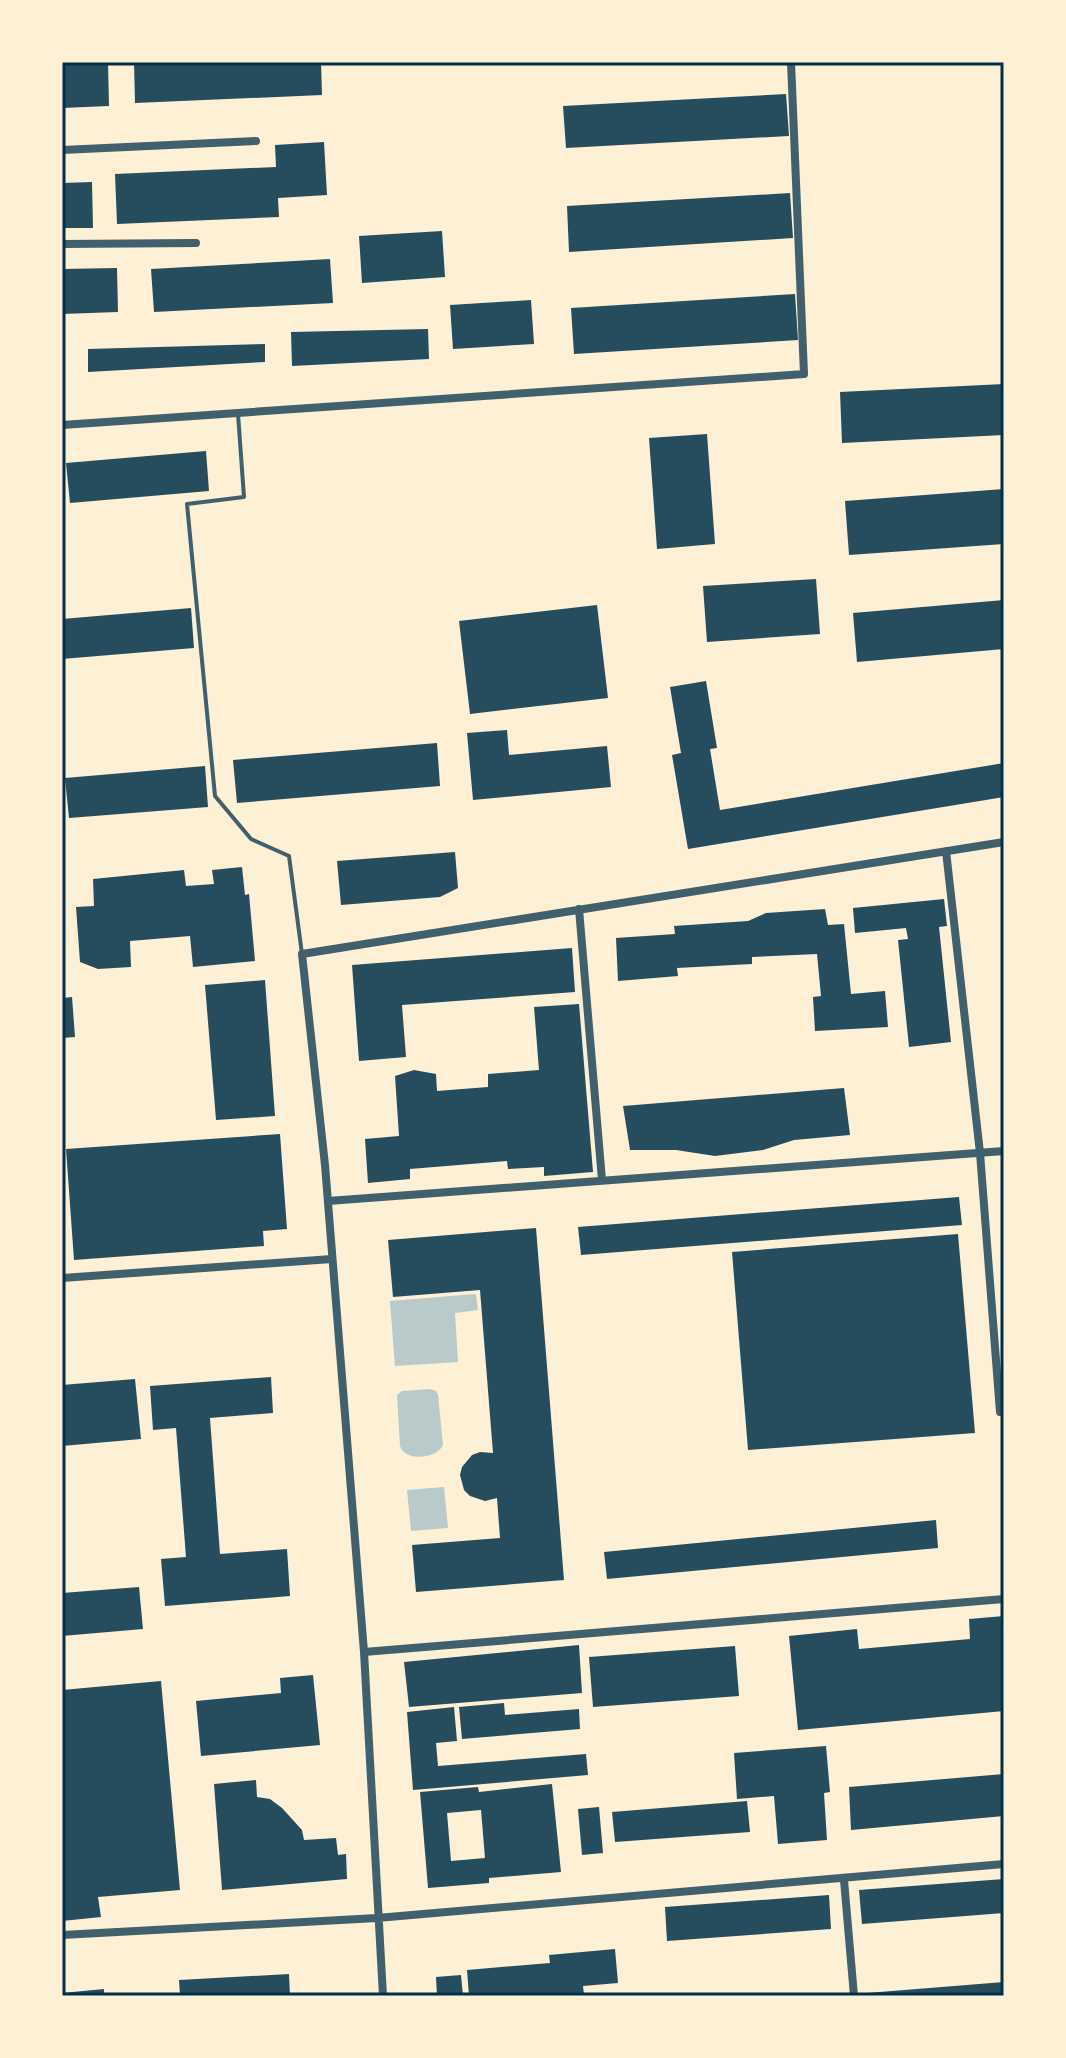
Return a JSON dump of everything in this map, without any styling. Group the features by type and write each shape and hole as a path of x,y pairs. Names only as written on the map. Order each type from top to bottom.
{"street":[{"path":"62,425 804,374 791,62"},
{"path":"62,150 256,141"},
{"path":"62,244 196,243"},
{"path":"383,1996 364,1652 328,1201 302,954 1004,842"},
{"path":"946,851 980,1153 1000,1412"},
{"path":"579,909 602,1180"},
{"path":"328,1201 1004,1151"},
{"path":"62,1278 332,1259"},
{"path":"364,1652 1004,1599"},
{"path":"62,1935 377,1918 1004,1864"},
{"path":"844,1880 854,1996"}],"lane":[{"path":"238,411 244,497 187,504 215,796 251,839 289,856 302,954"}],"shaded area":[{"path":"476,1294 478,1310 455,1313 458,1362 395,1366 390,1301"},
{"path":"430,1389 438,1395 443,1445 428,1456 408,1455 400,1446 397,1395 402,1391"},
{"path":"444,1487 448,1528 411,1531 407,1490"}],"building":[{"path":"62,62 108,62 109,106 62,108"},
{"path":"134,62 321,62 322,95 135,103"},
{"path":"786,94 789,136 566,148 563,106"},
{"path":"324,142 327,195 278,198 279,217 117,224 115,174 276,167 275,145"},
{"path":"92,182 93,228 62,228 62,183"},
{"path":"790,193 793,238 569,252 567,206"},
{"path":"442,231 445,277 362,283 359,236"},
{"path":"330,259 333,303 154,312 151,269"},
{"path":"117,268 118,312 62,314 62,269"},
{"path":"795,294 798,340 574,354 571,308"},
{"path":"531,300 534,344 453,349 450,305"},
{"path":"428,329 429,359 292,366 291,332"},
{"path":"265,344 265,362 88,372 88,349"},
{"path":"62,352 65,352 65,376 62,376"},
{"path":"1004,384 1004,435 842,443 840,392"},
{"path":"707,434 715,544 657,549 649,438"},
{"path":"206,451 209,491 70,503 66,463"},
{"path":"1004,489 1004,544 849,555 845,501"},
{"path":"816,579 820,634 707,642 703,586"},
{"path":"1004,600 1004,649 857,662 853,613"},
{"path":"597,605 608,698 470,714 459,621"},
{"path":"191,608 194,648 62,659 62,619"},
{"path":"706,681 717,748 710,749 720,810 1004,763 1004,797 688,849 672,755 681,753 670,687"},
{"path":"507,730 509,755 607,746 611,787 473,800 467,733"},
{"path":"437,743 440,786 237,803 233,760"},
{"path":"205,766 208,807 69,818 65,778"},
{"path":"455,852 458,888 440,897 341,905 337,861"},
{"path":"242,867 245,895 249,894 255,961 193,967 190,936 130,941 131,967 98,969 80,962 76,907 94,906 93,879 184,870 186,886 214,884 212,870"},
{"path":"944,899 947,926 939,927 951,1042 909,1047 898,940 908,939 906,928 855,933 853,908"},
{"path":"825,909 828,925 844,924 851,994 885,991 888,1027 815,1031 813,997 821,996 817,954 752,957 752,964 677,968 678,976 618,981 616,938 675,934 674,926 748,921 766,913"},
{"path":"572,948 575,992 402,1005 406,1057 359,1061 352,965"},
{"path":"265,980 275,1116 216,1120 205,985"},
{"path":"72,997 75,1037 62,1038 62,998"},
{"path":"579,1004 593,1172 544,1176 544,1167 508,1169 507,1161 410,1169 410,1179 368,1183 365,1139 399,1136 395,1076 414,1070 436,1074 437,1091 488,1087 488,1074 539,1070 534,1007"},
{"path":"844,1088 850,1135 794,1140 763,1150 715,1156 676,1150 630,1150 623,1106"},
{"path":"280,1134 287,1229 263,1231 264,1246 74,1260 66,1149"},
{"path":"959,1197 962,1225 581,1255 578,1227"},
{"path":"536,1228 564,1580 416,1592 412,1545 500,1538 497,1498 485,1501 470,1496 464,1490 460,1475 462,1467 472,1455 493,1453 480,1290 393,1297 388,1240"},
{"path":"958,1234 975,1433 748,1450 732,1252"},
{"path":"271,1377 273,1413 210,1418 220,1554 287,1549 290,1596 165,1606 161,1559 186,1557 176,1428 153,1430 150,1386"},
{"path":"135,1379 141,1439 62,1446 62,1385"},
{"path":"936,1520 938,1548 607,1579 604,1552"},
{"path":"139,1587 143,1629 62,1636 62,1593"},
{"path":"1004,1616 1004,1711 798,1730 789,1636 857,1629 859,1649 970,1639 969,1619"},
{"path":"579,1645 582,1693 409,1707 404,1662"},
{"path":"735,1646 739,1696 593,1707 589,1657"},
{"path":"313,1675 320,1745 201,1756 196,1701 281,1693 280,1678"},
{"path":"161,1681 180,1890 98,1897 101,1917 62,1921 62,1690"},
{"path":"504,1703 505,1715 579,1709 580,1729 462,1739 459,1707"},
{"path":"454,1707 457,1741 436,1743 438,1766 586,1754 588,1775 413,1790 407,1712"},
{"path":"826,1746 830,1792 824,1793 827,1840 778,1844 774,1796 737,1799 734,1753"},
{"path":"1004,1774 1004,1816 851,1830 849,1787"},
{"path":"256,1780 257,1797 270,1799 282,1808 302,1830 304,1840 336,1838 338,1855 346,1854 347,1879 222,1890 214,1784"},
{"path":"552,1784 561,1872 489,1878 489,1883 428,1888 420,1792 478,1787 479,1792","holes":["481,1810 485,1858 451,1861 447,1813"]},
{"path":"747,1801 750,1832 615,1842 612,1812"},
{"path":"599,1807 603,1853 582,1855 578,1809"},
{"path":"1004,1879 1004,1913 862,1924 859,1890"},
{"path":"829,1895 831,1929 667,1941 665,1907"},
{"path":"615,1949 618,1983 583,1986 584,1995 469,1996 467,1970 550,1963 549,1955"},
{"path":"289,1974 290,1996 180,1996 179,1980"},
{"path":"461,1975 463,1996 437,1996 436,1977"},
{"path":"1004,1982 1004,1996 868,1996 867,1993"},
{"path":"104,1989 104,1996 62,1996 62,1993"}]}
